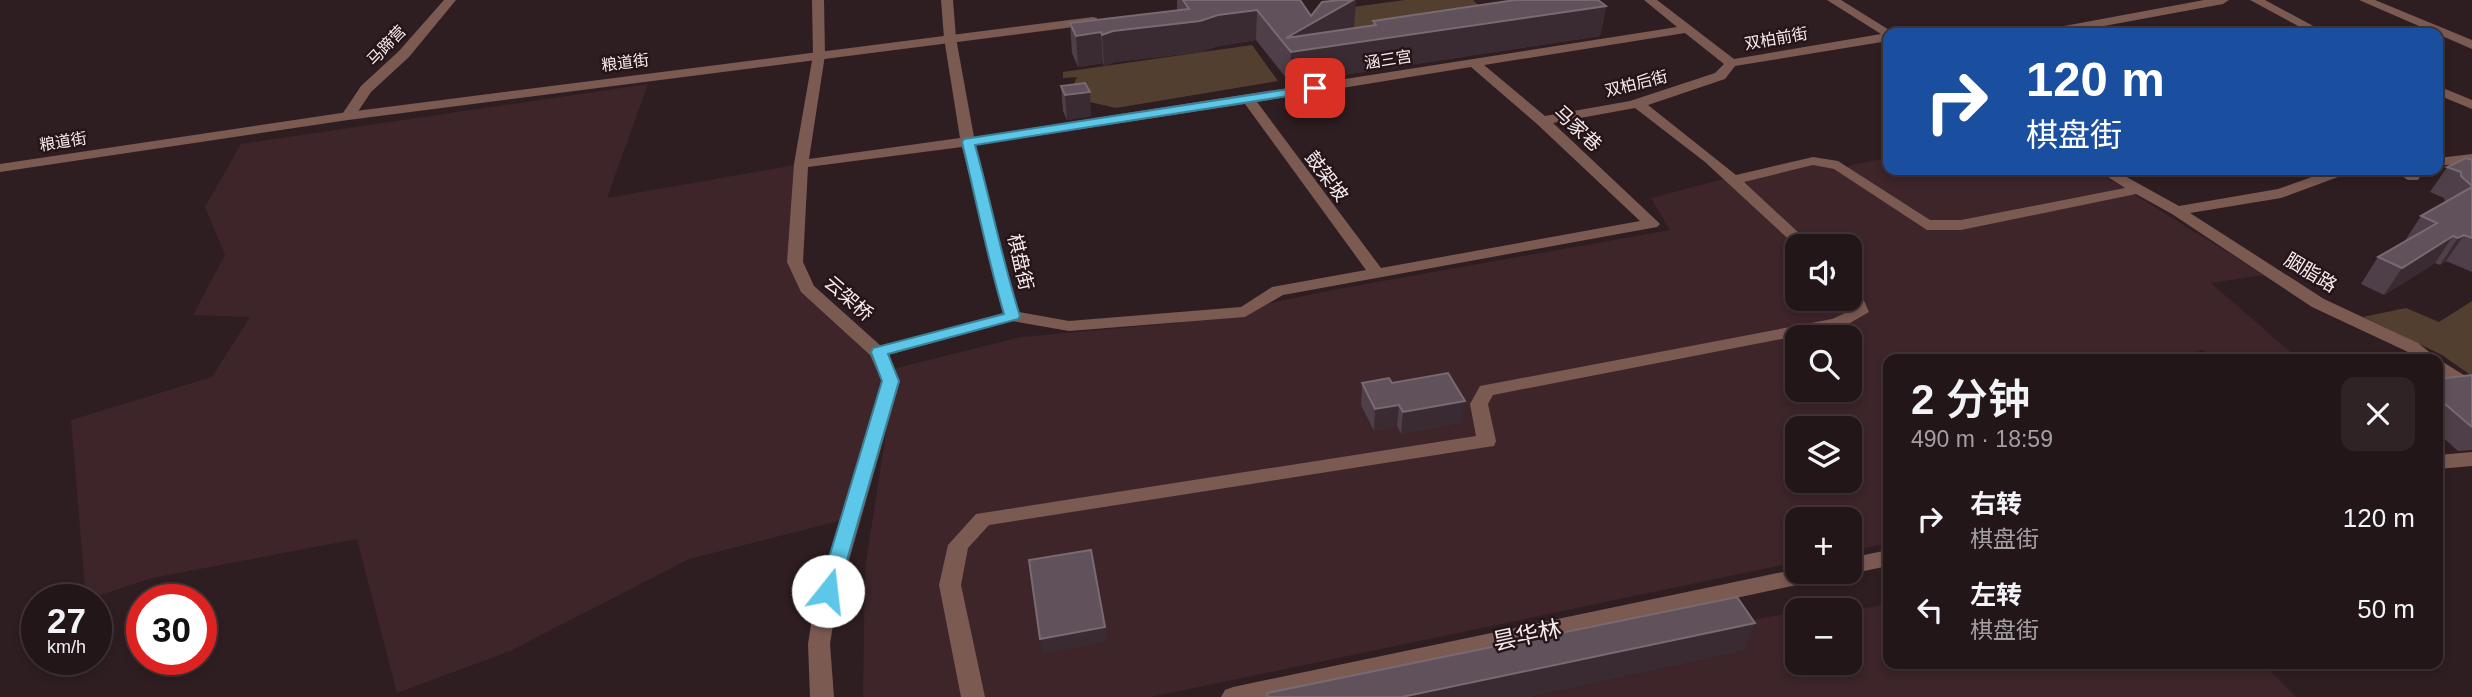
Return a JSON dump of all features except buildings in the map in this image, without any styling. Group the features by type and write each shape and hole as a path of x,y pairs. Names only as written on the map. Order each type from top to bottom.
{"street":[{"name":"马蹄营","path":"348,116 366,89 404,54 450,0"},
{"name":"云架桥","path":"817,0 819,55 802,164 795,262 807,288 878,352 891,381 825,606 818,645 822,697"},
{"name":"棋盘街","path":"878,352 1012,316 997,266 993,235 968,142 950,38 947,0"},
{"name":"双柏前街","path":"1650,0 1731,64 1883,36"},
{"path":"1833,0 1883,32"},
{"path":"2090,28 2223,0"},
{"path":"2256,0 2310,28"},
{"path":"2365,0 2432,28"},
{"name":"粮道街","path":"0,168 348,116 1108,19"},
{"name":"涵三宫","path":"802,164 968,142 1688,29"},
{"path":"2443,33 2472,45"},
{"name":"马家巷","path":"1377,274 1652,224 1542,121 1474,63"},
{"name":"双柏后街","path":"1542,121 1637,103 1720,76 1731,64"},
{"path":"2443,92 2472,105"},
{"name":"鼓架坡","path":"1248,99 1377,274"},
{"path":"1637,103 1734,180 1793,234"},
{"path":"2443,161 2472,158"},
{"path":"1734,180 1813,161 1838,165 1927,225 1961,225 2136,190"},
{"name":"胭脂路","path":"2112,175 2177,211 2318,303 2422,354"},
{"path":"2177,211 2281,193 2323,175"},
{"path":"1012,316 1069,326 1245,312 1278,291 1377,274"},
{"path":"973,697 950,585 958,545 983,519 1487,441 1479,404 1486,390 1837,323 1861,311"},
{"path":"2443,368 2472,388"},
{"path":"2443,462 2472,459"},
{"path":"1862,563 1883,559"},
{"name":"昙华林","path":"1233,697 1785,579"}],"shaded area":[{"path":"1405,0 1473,0 1501,27 1362,47 1331,10"},
{"path":"1252,45 1278,81 1116,108 1090,102 1073,86 1077,77 1063,78 1063,72"},
{"path":"648,84 607,198 801,164 795,262 807,288 878,352 891,381 843,520 689,559 510,651 397,693 357,539 152,578 126,584 126,587 112,591 112,584 85,584 71,420 212,377 250,317 193,315 225,255 205,207 241,144"},
{"path":"1883,159 1883,175 2103,175 2264,275 2211,283 2293,354 2208,354 2203,350 2183,354 1883,354 1883,544 1862,548 1862,507 1785,507 1785,565 1151,697 863,697 865,569 896,368 1021,337 1178,323 1332,290 1670,230 1651,198 1791,161 1843,170 1851,165"},
{"path":"2472,301 2472,376 2443,354 2363,317 2406,308 2439,322"},
{"path":"1883,605 1883,669 2269,669 2296,697 1531,697 1744,651 1727,625 1785,614 1785,675 1862,675 1862,609"}],"route":[{"path":"828,591 891,381 878,352 1012,316 997,266 993,235 968,142 1315,88"}]}
